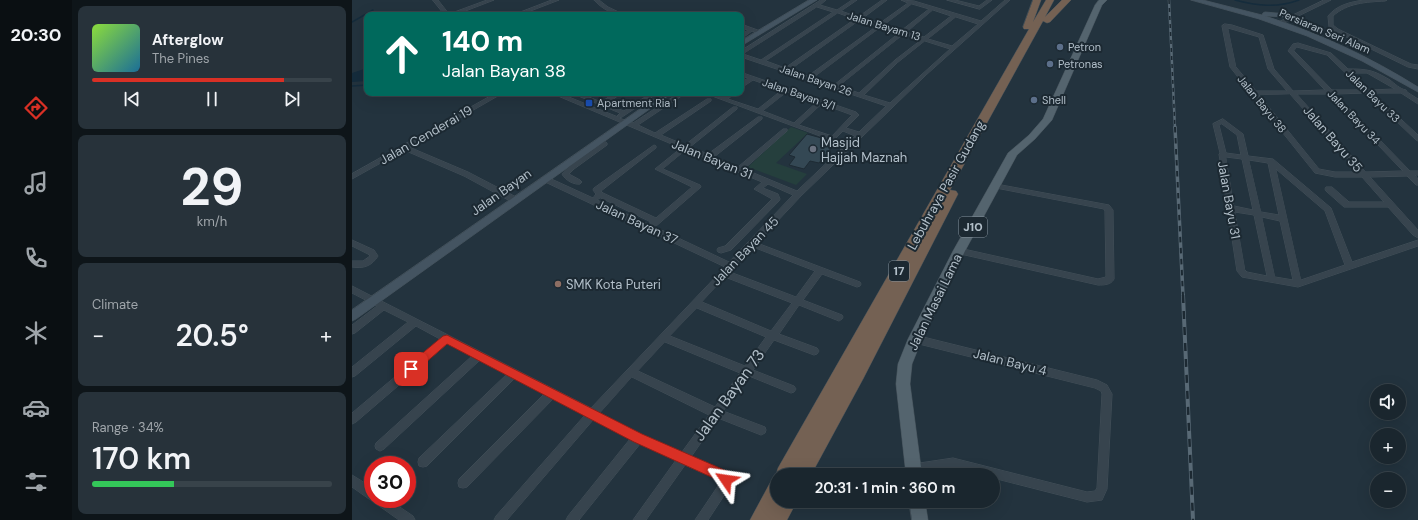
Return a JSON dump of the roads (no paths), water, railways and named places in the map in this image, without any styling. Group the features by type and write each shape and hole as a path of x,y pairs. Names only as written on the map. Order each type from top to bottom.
{"highway":[{"path":"1021,50 1036,0"},
{"name":"Lebuhraya Pasir Gudang","path":"789,468 846,369 1050,0"},
{"name":"Lebuhraya Pasir Gudang","path":"805,468 857,374 1057,0"},
{"path":"1047,20 1067,0"},
{"path":"764,520 770,506"},
{"path":"764,520 779,508"}],"main road":[{"name":"Jalan Masai Lama","path":"913,468 903,384 905,364 915,339 959,251 1013,153 1046,123 1099,5 1103,0"},
{"name":"Persiaran Seri Alam","path":"1194,0 1282,19 1361,55 1418,85"},
{"path":"1207,0 1282,19"},
{"path":"744,42 815,3"},
{"name":"Persiaran Seri Alam","path":"1282,19 1358,56 1418,90"},
{"name":"Jalan Bayan","path":"352,316 600,140 624,120 663,96"},
{"path":"918,508 920,520"}],"street":[{"path":"435,0 446,12"},
{"path":"458,12 492,0"},
{"path":"523,12 557,0"},
{"path":"596,0 606,8 616,12"},
{"path":"744,52 815,3 824,0"},
{"path":"761,62 855,0"},
{"path":"786,70 885,0"},
{"path":"904,0 982,23"},
{"path":"949,0 980,8 988,1 1002,6"},
{"name":"Jalan Bayan 45","path":"500,520 592,414 633,373 723,273 753,244 798,194 953,48 1008,0"},
{"path":"1282,19 1316,0"},
{"path":"1282,19 1329,0"},
{"path":"1385,0 1350,3 1334,11 1330,16 1331,26 1336,30 1410,66 1418,67"},
{"path":"809,78 912,2"},
{"name":"Jalan Bayam 13","path":"815,3 837,12 953,48"},
{"path":"835,87 933,8"},
{"path":"861,95 896,62 955,15"},
{"name":"Jalan Bayu 38","path":"1227,26 1225,26 1233,68 1317,171 1321,174 1364,174"},
{"name":"Jalan Bayu 35","path":"1227,26 1261,36 1271,69 1418,235"},
{"path":"744,27 760,32"},
{"path":"744,35 752,29"},
{"name":"Jalan Bayu 33","path":"1291,51 1297,45 1328,53 1418,139"},
{"name":"Jalan Bayu 34","path":"1291,51 1418,183"},
{"name":"Jalan Bayan 26","path":"744,55 891,106"},
{"path":"1346,71 1368,71 1404,91 1418,102"},
{"name":"Jalan Bayan 3/1","path":"744,75 854,113 856,115 842,129"},
{"path":"744,84 752,78"},
{"path":"708,158 786,90"},
{"path":"1253,93 1404,91"},
{"name":"Jalan Cenderai 19","path":"352,177 495,96"},
{"path":"562,96 624,120 676,96"},
{"path":"583,96 601,104 624,120"},
{"path":"601,104 614,96"},
{"path":"624,120 652,96"},
{"path":"715,96 759,115 795,125 832,138 842,129 860,135"},
{"path":"723,99 728,96"},
{"path":"656,135 709,100"},
{"path":"795,125 821,102"},
{"path":"649,228 697,187 658,169 736,108"},
{"name":"Jalan Bayan 31","path":"624,120 708,158 798,194"},
{"path":"1223,153 1216,124 1223,121 1240,134 1272,280"},
{"path":"738,170 785,130"},
{"path":"578,182 566,176 566,172 605,144 600,140"},
{"path":"654,147 597,190 600,195 655,221"},
{"path":"405,148 466,174 515,200"},
{"name":"Jalan Bayu 31","path":"1350,267 1329,211 1271,161 1223,153 1221,155 1242,273 1248,276 1298,284 1350,267 1418,243"},
{"path":"1271,161 1298,284"},
{"path":"1364,174 1418,173"},
{"name":"Jalan Bayan 37","path":"545,179 730,266"},
{"path":"721,250 726,250 776,199 775,196 758,189 767,181"},
{"path":"959,251 1098,282 1105,282 1110,279 1108,210 1106,207 996,186"},
{"path":"1329,189 1347,205 1391,204"},
{"path":"592,201 600,195"},
{"path":"1230,208 1284,218"},
{"path":"749,228 763,232"},
{"path":"352,244 371,252 374,256 373,259 367,264 360,266 352,264"},
{"path":"753,244 857,284"},
{"name":"Jalan Bayan 73","path":"639,520 820,270"},
{"path":"723,273 839,317"},
{"path":"352,289 638,438 725,477 725,484 701,520"},
{"path":"695,304 814,351"},
{"path":"352,330 383,306"},
{"path":"352,373 415,322"},
{"path":"664,338 746,372 791,388"},
{"path":"352,419 447,339"},
{"name":"Jalan Bayu 4","path":"915,339 1098,384 1104,388 1107,394 1102,489 1098,496 1087,497 1000,475"},
{"path":"380,446 479,356"},
{"path":"633,373 716,414 761,430"},
{"path":"423,462 514,374"},
{"path":"463,483 552,394"},
{"path":"572,520 638,438"},
{"name":"Jalan Bayu 4","path":"931,468 953,463 973,468"},
{"path":"352,480 364,489"},
{"path":"392,508 409,520"}],"water":[{"path":"364,69 364,81 352,82 352,73"}],"waterway":[{"path":"1235,0 1251,4 1267,5 1291,3 1299,0"},
{"path":"370,12 373,10"},
{"path":"352,22 364,15"},
{"path":"352,86 364,85"}],"railway":[{"path":"1169,0 1175,128"},
{"path":"1175,127 1183,296"},
{"path":"1183,295 1193,520"}],"place":[{"name":"Petron","path":"1060,47"},
{"name":"Petronas","path":"1050,64"},
{"name":"Shell","path":"1034,100"},
{"name":"Apartment Ria 1","path":"589,103"},
{"name":"Masjid Hajjah Maznah","path":"813,149"},
{"name":"SMK Kota Puteri","path":"558,284"}]}
